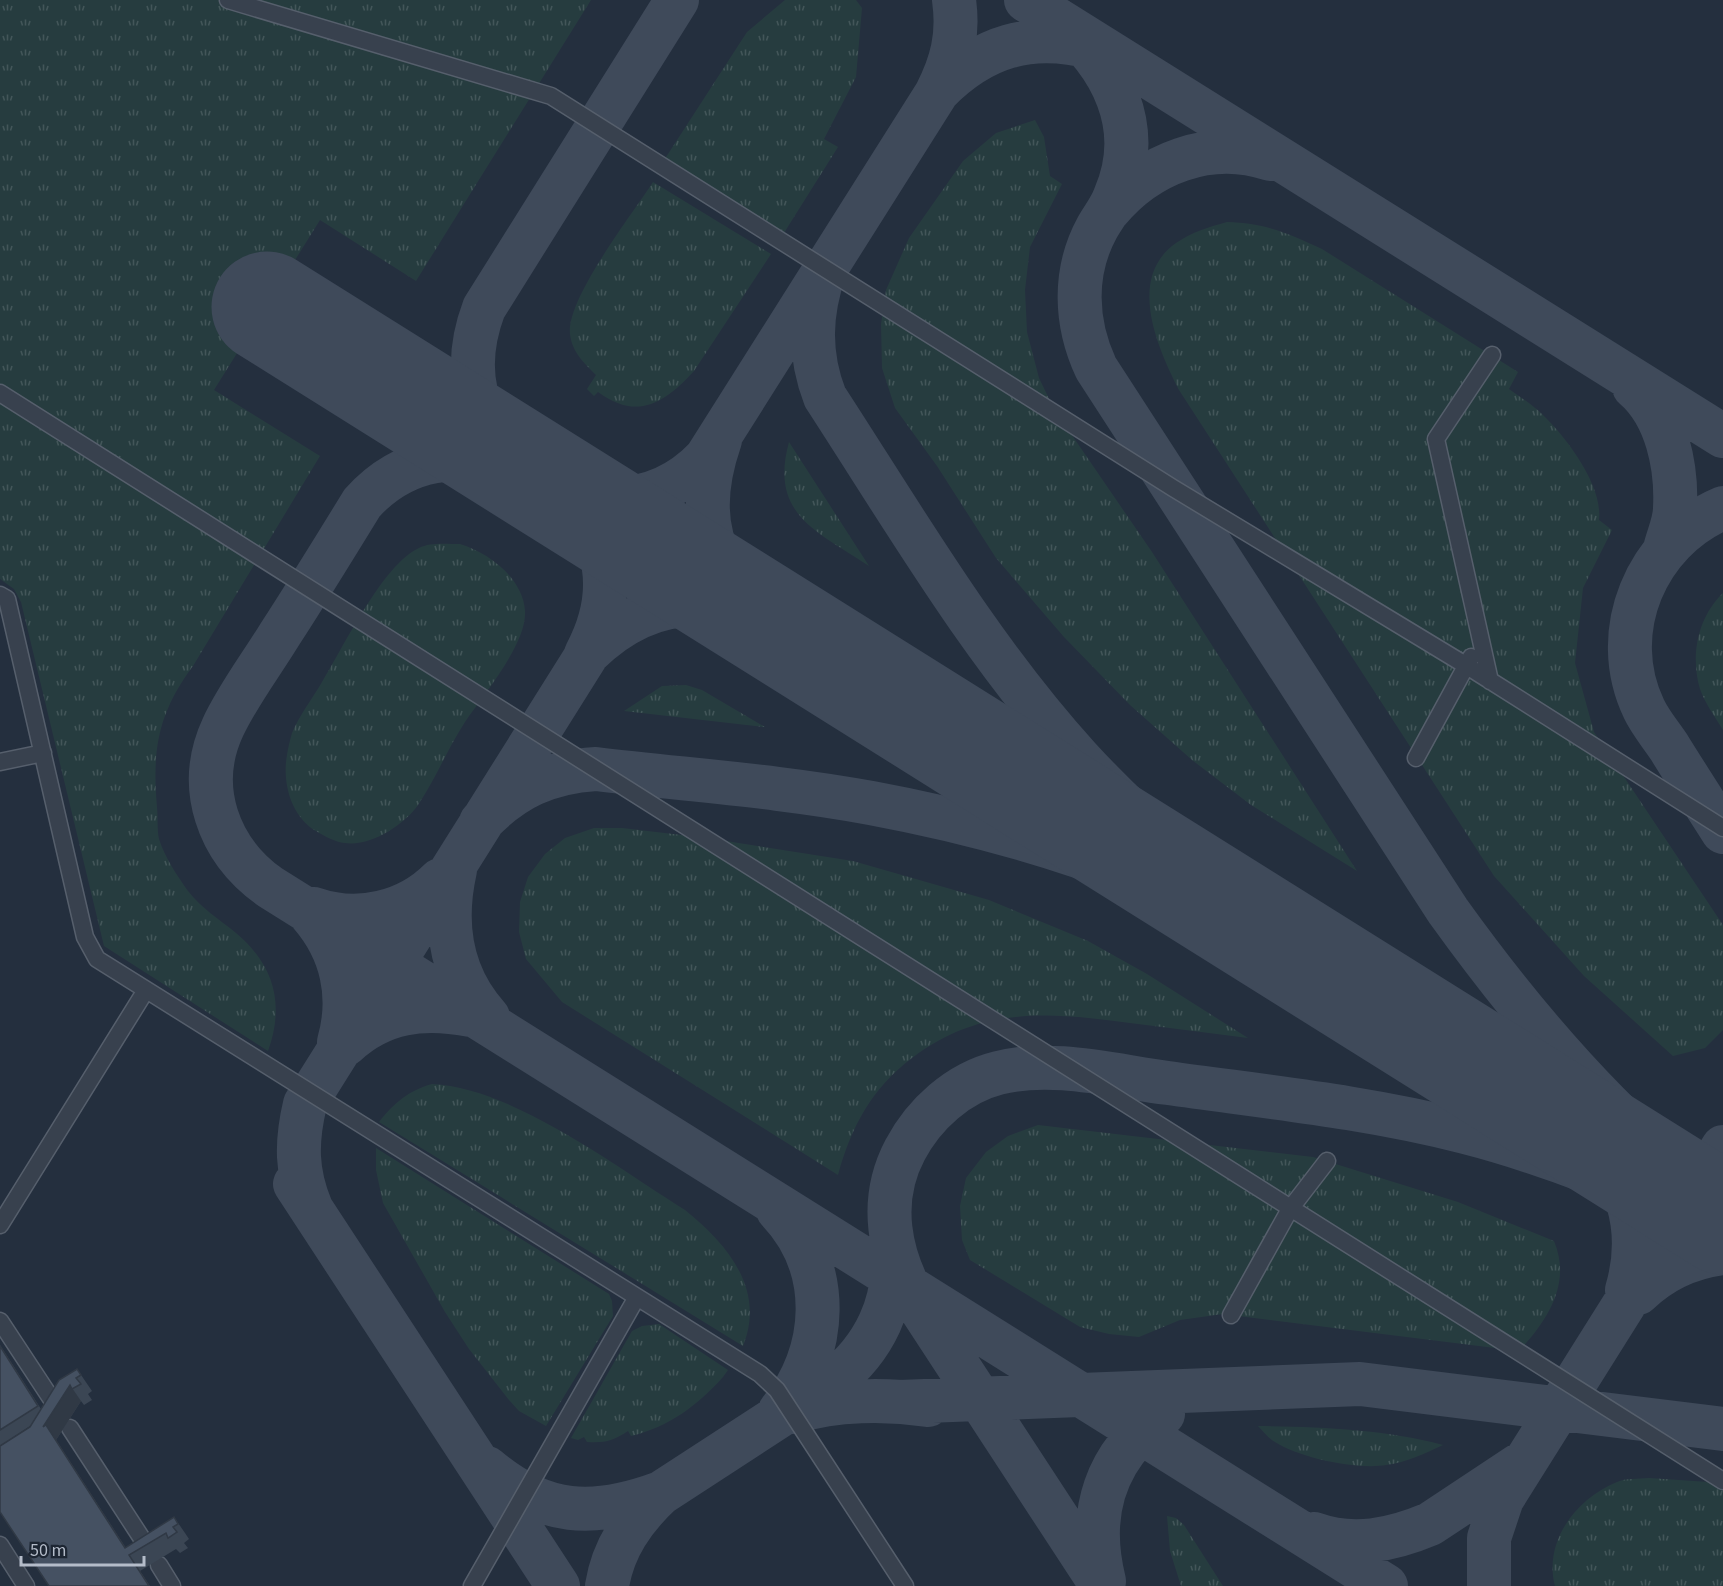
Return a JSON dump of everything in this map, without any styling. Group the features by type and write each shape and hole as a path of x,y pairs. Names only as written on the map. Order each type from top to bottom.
{"street":[{"path":"228,0 551,96 1173,488 1467,666 1723,828"},
{"path":"1490,681 1436,440 1492,355"},
{"path":"0,393 1723,1481"},
{"path":"0,595 7,599 85,938 97,959 760,1374 777,1390 905,1586"},
{"path":"1416,758 1481,638"},
{"path":"0,762 43,753"},
{"path":"0,1225 146,990"},
{"path":"1231,1315 1290,1209 1327,1161"},
{"path":"472,1586 638,1297"},
{"path":"0,1321 56,1406"},
{"path":"70,1428 150,1551"},
{"path":"0,1545 26,1586"},
{"path":"159,1565 172,1586"}],"green space":[{"path":"0,0 591,0 416,281 320,220 214,390 320,456 181,683 165,716 157,750 156,787 158,832 161,846 193,897 249,945 267,972 273,986 276,1017 268,1051 104,946 21,602 14,589 0,579"},
{"path":"785,0 856,0 862,8 856,77 824,139 838,147 777,244 657,171 747,32"},
{"path":"1035,120 1044,137 1050,176 1062,184 1030,247 1025,290 1027,332 1039,378 1054,409 1152,552 1357,871 1251,805 1192,760 1130,705 1064,637 996,558 937,466 895,408 882,368 881,324 886,290 909,238 963,161 996,133"},
{"path":"653,182 771,254 694,371 672,392 650,404 638,407 612,401 598,392 594,396 587,389 596,375 579,357 570,334 578,300 589,279 602,256"},
{"path":"1227,222 1253,224 1276,230 1322,249 1518,372 1509,389 1543,415 1582,463 1595,492 1599,507 1599,520 1612,530 1583,588 1575,663 1594,732 1723,925 1723,1030 1705,1048 1673,1056 1584,976 1494,876 1179,390 1163,355 1151,314 1149,294 1152,275 1161,258 1176,243 1194,233"},
{"path":"789,442 869,566 816,531 802,518 792,504 786,487 785,467"},
{"path":"460,544 493,560 518,588 525,611 524,624 519,638 512,654 465,722 412,813 386,833 365,842 337,841 307,825 290,798 286,766 292,733 365,608 392,571 405,557 423,546"},
{"path":"1723,593 1723,730 1700,689 1696,650 1707,613"},
{"path":"686,685 702,690 765,727 624,711 662,686"},
{"path":"594,828 622,828 707,838 853,861 989,900 1088,941 1147,974 1248,1038 1100,1019 1043,1016 990,1021 963,1029 938,1041 912,1058 885,1082 857,1125 838,1175 562,1002 526,959 519,932 520,902 528,877 545,854 565,838"},
{"path":"432,1084 463,1089 495,1099 529,1114 596,1152 685,1210 728,1253 746,1287 750,1305 749,1325 743,1346 379,1122 402,1098"},
{"path":"1038,1125 1313,1157 1458,1202 1554,1241 1559,1257 1560,1272 1554,1301 1539,1327 1519,1351 1223,1314 1180,1320 1139,1337 1109,1334 1080,1327 970,1260 962,1240 960,1206 966,1178 986,1152 1008,1136"},
{"path":"376,1148 609,1294 613,1316 546,1426 519,1411 509,1400 469,1349 445,1312 383,1203 376,1170"},
{"path":"659,1324 728,1370 723,1377 693,1406 658,1427 631,1436 628,1431 604,1442 587,1442 584,1437 578,1440 571,1438 632,1331 642,1326"},
{"path":"1258,1426 1375,1432 1443,1445 1401,1462 1360,1466 1313,1458 1286,1448 1273,1441"},
{"path":"1649,1478 1723,1483 1723,1586 1555,1586 1554,1553 1567,1523 1577,1510 1602,1489 1617,1482"},
{"path":"1167,1516 1176,1518 1184,1525 1223,1586 1181,1586 1170,1551"}],"building":[{"path":"0,1346 38,1406 0,1430"},
{"path":"77,1369 81,1375 76,1378 81,1384 72,1389 70,1385 43,1427 46,1425 125,1548 174,1517 178,1524 173,1527 177,1532 168,1538 166,1533 129,1555 149,1586 49,1586 0,1512 0,1446 30,1427 59,1380"}],"taxiway":[{"path":"519,466 491,430 476,393 473,352 484,308 677,0"},
{"path":"559,488 599,498 638,497 673,484 706,458 936,94 953,48 956,25 954,0"},
{"path":"1026,0 1723,436"},
{"path":"1058,20 1094,56 1108,77 1118,99 1124,122 1126,146 1123,170 1113,200 1089,245 1081,280 1081,316 1089,351 1096,368 1448,911 1478,952 1541,1031 1609,1105 1683,1174 1723,1206"},
{"path":"937,92 972,63 1009,46 1049,41 1094,48"},
{"path":"1108,211 1142,180 1161,168 1182,160 1203,154 1225,152 1270,159"},
{"path":"825,269 816,301 813,333 816,365 825,397 914,537 976,628 1043,716 1105,785 1186,860 1300,954"},
{"path":"1634,387 1655,412 1672,459 1675,513 1665,549"},
{"path":"720,440 708,492 708,516 712,538 731,579 766,619"},
{"path":"519,466 475,459 434,461 415,466 397,475 379,487 362,503 223,727 215,750 211,772 212,794 216,816 237,855 270,887 1386,1586"},
{"path":"559,488 576,506 589,525 604,566 605,588 602,609 596,632 586,654"},
{"path":"1723,508 1696,523 1673,542 1654,565 1641,592 1632,620 1630,650 1634,680 1646,714 1723,832"},
{"path":"311,1208 302,1182 299,1157 300,1131 305,1104 588,653 629,622 650,612 672,606 695,604 719,606 743,611 768,621"},
{"path":"481,822 506,800 533,784 562,774 596,769 802,792 917,812 1010,835 1146,881 1233,920"},
{"path":"455,870 450,910 453,948 465,984 488,1017"},
{"path":"314,909 348,915 381,912 413,901 440,880"},
{"path":"311,915 330,944 342,975 344,1008 339,1042"},
{"path":"346,1044 374,1024 404,1014 436,1011 470,1015"},
{"path":"1102,1586 917,1303 907,1285 894,1247 890,1228 892,1189 905,1150 932,1112 969,1084 998,1073 1019,1069 1061,1068 1317,1103 1392,1116 1465,1132 1531,1151 1723,1227"},
{"path":"1579,1128 1596,1145 1609,1163 1628,1202 1634,1245 1627,1290"},
{"path":"1489,1586 1489,1538 1502,1499 1723,1147"},
{"path":"295,1184 558,1586"},
{"path":"778,1210 796,1233 808,1258 815,1284 818,1310 815,1337 808,1363 796,1388 780,1411"},
{"path":"607,1586 619,1547 633,1524 661,1493 833,1381 860,1354 880,1323 886,1306 891,1288 892,1250"},
{"path":"1638,1293 1677,1266 1688,1261 1723,1253"},
{"path":"900,1402 1360,1384 1723,1429"},
{"path":"795,1412 844,1402 861,1401 928,1405"},
{"path":"1104,1581 1099,1556 1098,1532 1105,1487 1114,1467 1127,1448 1143,1430 1163,1414"},
{"path":"1314,1534 1343,1541 1358,1541 1387,1538 1416,1530 1430,1524 1519,1465"},
{"path":"487,1468 529,1496 549,1504 570,1508 591,1509 613,1506 661,1493"}],"runway":[{"path":"267,307 1723,1219"}]}
